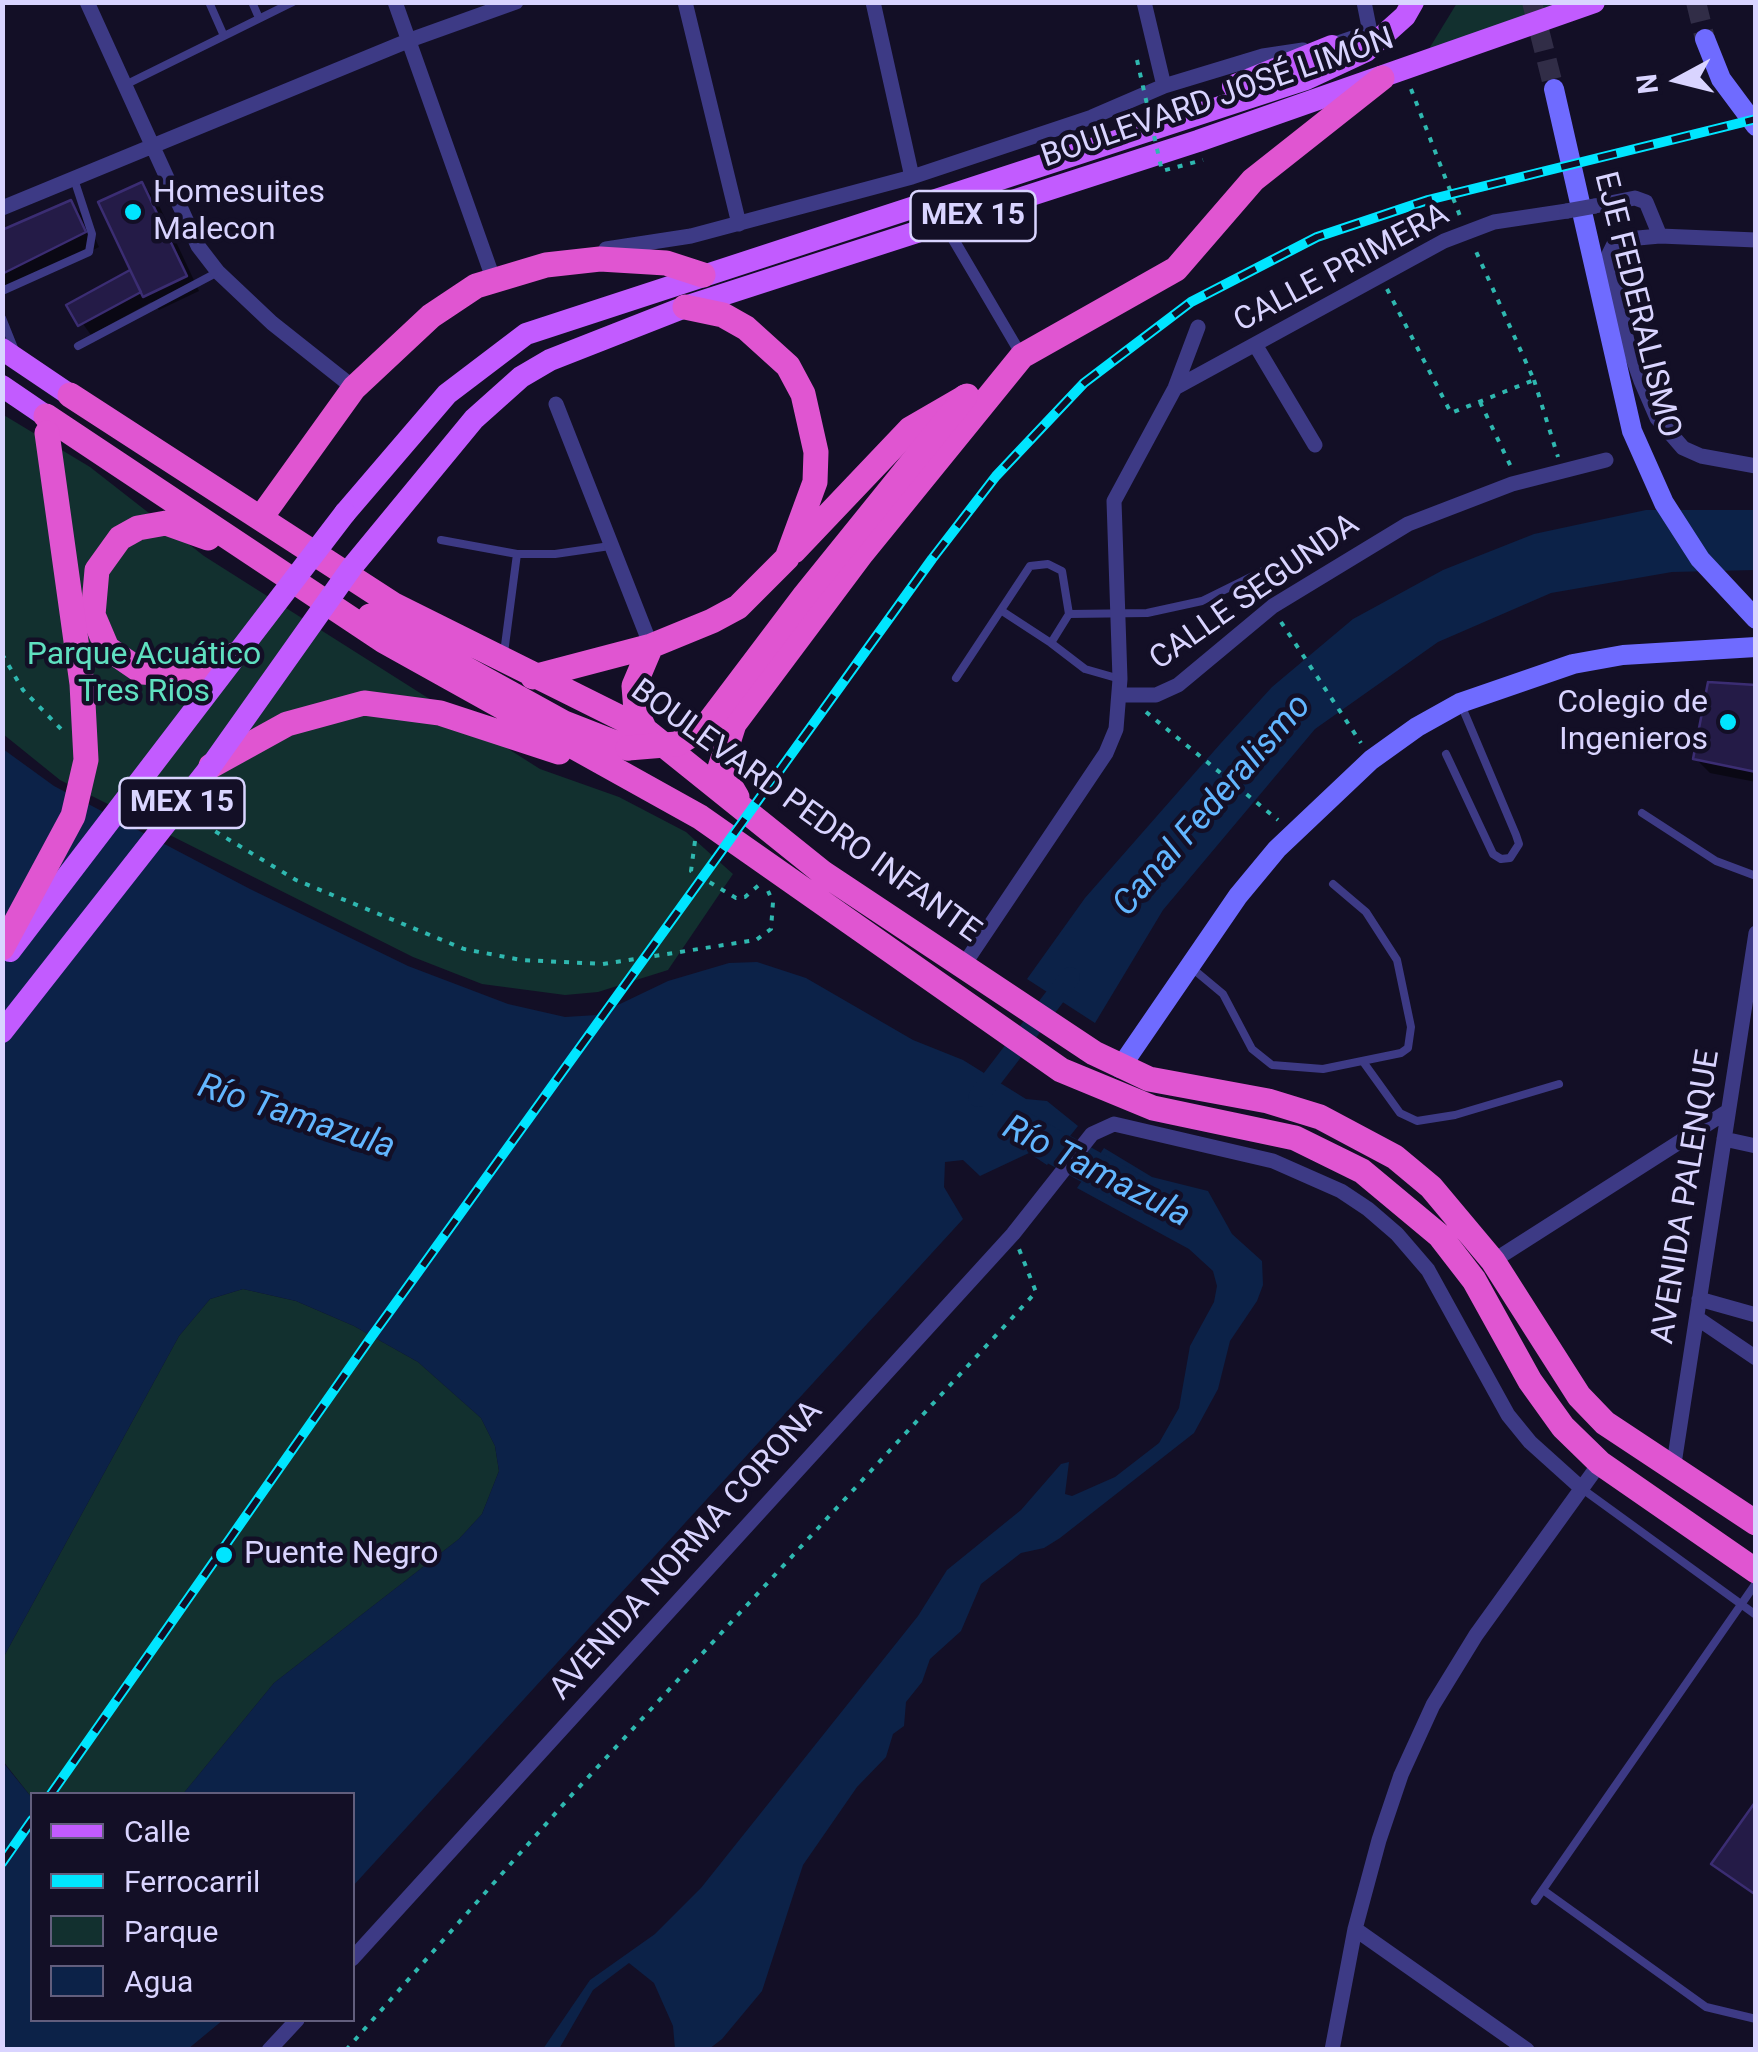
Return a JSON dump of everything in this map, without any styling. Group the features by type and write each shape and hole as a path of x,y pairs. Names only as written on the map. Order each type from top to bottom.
{"highway":[{"path":"533,678 651,646 738,606 864,474 924,418 1022,356 1176,269 1253,180 1393,74"},
{"path":"262,516 354,388 431,316 497,277 600,259 666,262 703,274"},
{"path":"685,308 723,315 746,328 788,366 803,394 816,452 815,482 786,558"},
{"path":"823,873 728,788 722,777 721,756 734,724 757,689 1022,356"},
{"path":"340,609 404,632 577,729 676,744 706,726 805,594 972,391"},
{"name":"BOULEVARD PEDRO INFANTE","path":"70,395 394,605 533,678 601,705 637,739 823,873 1120,1068 1150,1079 1268,1101 1360,1135 1430,1188 1493,1261 1578,1396 1605,1423 1756,1523"},
{"path":"2,948 74,816 86,760 82,684 46,424"},
{"name":"BOULEVARD PEDRO INFANTE","path":"46,424 412,658 700,817 776,866 1061,1070 1153,1108 1295,1138 1333,1154 1396,1195 1457,1258 1530,1381 1563,1427 1600,1463 1756,1571"},
{"path":"816,452 840,472 864,474"},
{"path":"234,655 186,675 156,676 118,659 98,632 93,587 112,546 138,528 154,524 187,528 305,592"},
{"path":"637,739 634,686 651,646"},
{"path":"210,766 287,724 364,703 440,713 607,766"}],"main road":[{"name":"BOULEVARD JOSÉ LIMÓN","path":"234,655 421,422 494,355 526,334 1342,64 1386,36 1413,2"},
{"name":"BOULEVARD JOSÉ LIMÓN","path":"210,766 352,567 401,506 474,419 521,377 550,360 685,308 945,225 1594,2"},
{"path":"1705,39 1720,79 1756,126"},
{"path":"1088,149 1148,113 1257,78 1332,46"},
{"name":"EJE FEDERALISMO","path":"1554,89 1620,391 1645,463 1700,558 1756,619"},
{"path":"12,355 70,395"},
{"path":"2,386 46,424"},
{"path":"1120,1068 1238,896 1284,841 1371,760 1460,703 1573,664 1624,654 1752,652"},
{"name":"MEX 15","path":"2,960 234,655"},
{"name":"MEX 15","path":"2,1032 210,766"}],"street":[{"path":"87,2 180,212 218,272 272,323 354,388"},
{"path":"395,2 497,277"},
{"path":"2,208 410,40 516,2"},
{"path":"685,2 739,224"},
{"path":"873,2 912,178"},
{"path":"1144,2 1164,86"},
{"name":"BOULEVARD JOSÉ LIMÓN","path":"497,277 542,253 636,248 912,178 1092,117 1164,86 1263,56 1332,46 1370,32 1364,2"},
{"name":"CALLE PRIMERA","path":"1175,388 1380,276 1494,222 1622,199 1646,202 1660,236"},
{"path":"945,225 1022,356"},
{"path":"1756,240 1660,236 1616,240 1610,247 1609,264 1627,341 1657,418 1670,437 1700,456 1756,466"},
{"path":"1120,687 1114,502 1175,388 1198,327"},
{"path":"1256,346 1315,445"},
{"path":"556,404 651,646"},
{"name":"CALLE SEGUNDA","path":"963,966 1106,753 1116,729 1120,687 1156,695 1178,685 1273,606 1335,564 1408,524 1518,483 1606,460"},
{"name":"AVENIDA PALENQUE","path":"1673,1470 1728,1111 1747,1042 1756,932"},
{"path":"1493,1261 1728,1111"},
{"name":"AVENIDA NORMA CORONA","path":"355,1955 1014,1234 1092,1134 1114,1124 1273,1161 1341,1191 1368,1208 1428,1270 1508,1415 1530,1442 1580,1487"},
{"path":"1724,1139 1756,1146"},
{"path":"1699,1299 1756,1314"},
{"path":"1696,1318 1756,1358"},
{"path":"1332,2050 1355,1928 1401,1775 1433,1704 1600,1463"},
{"path":"1355,1928 1527,2050"},
{"path":"270,2050 295,2022"}],"lane":[{"path":"208,2 224,36"},
{"path":"252,2 258,18"},
{"path":"123,86 292,2"},
{"path":"2,291 89,252 92,234 74,179"},
{"path":"78,346 218,272"},
{"path":"2,318 12,355"},
{"path":"441,540 517,554 555,554 610,546"},
{"path":"504,662 517,554"},
{"path":"956,678 1002,611 1023,572 1039,563 1062,570 1068,614 1052,644"},
{"path":"1068,614 1118,614 1202,601 1279,563"},
{"path":"1002,611 1086,669 1120,687"},
{"path":"1446,754 1494,854 1510,858 1519,844 1460,703"},
{"path":"1642,813 1716,861 1756,876"},
{"path":"1189,968 1198,970 1223,994 1252,1049 1272,1065 1301,1071 1364,1063 1408,1048 1408,997 1389,942 1366,912 1333,884"},
{"path":"1364,1063 1400,1113 1417,1121 1456,1115 1559,1084"},
{"path":"1580,1487 1756,1614"},
{"path":"1535,1901 1756,1583"},
{"path":"1543,1890 1706,2007 1756,2020"}],"path":[{"path":"1136,60 1162,172 1203,160"},
{"path":"1393,74 1534,380 1562,470"},
{"path":"1380,276 1452,413 1534,380"},
{"path":"1480,402 1518,483"},
{"path":"1287,634 1352,727"},
{"path":"2,654 22,690 78,742"},
{"path":"1145,712 1274,816"},
{"path":"192,818 296,880 464,949 521,960 603,964 756,940 771,929 773,902 763,880 753,892 736,898 691,871 700,817"},
{"path":"346,2050 569,1798 1036,1292 1014,1234"}],"green space":[{"path":"1551,2 1556,6 1424,57 1457,3"},
{"name":"Parque Acuático Tres Rios","path":"2,414 90,467 204,556 540,769 619,797 686,832 733,874 668,970 598,992 565,995 482,984 413,957 60,780 3,734"},
{"path":"243,1289 296,1301 354,1326 418,1362 481,1418 495,1446 499,1471 482,1514 459,1539 274,1683 185,1792 30,1792 30,1795 3,1761 3,1658 179,1336 210,1299"}],"water":[{"path":"1646,510 1755,510 1755,570 1672,572 1551,593 1438,642 1315,729 1163,910 1095,1023 1027,979 1085,898 1221,743 1272,687 1353,619 1443,570 1534,534"},
{"path":"3,749 54,786 250,889 408,966 508,1004 565,1017 597,1015 668,981 729,963 757,962 806,978 913,1040 963,1060 1026,1099 1047,1101 1078,1126 1047,1165 1029,1153 980,1176 963,1160 945,1162 944,1187 963,1219 355,1884 355,1792 185,1792 274,1683 459,1539 482,1514 499,1471 495,1446 481,1418 418,1362 354,1326 296,1301 243,1289 210,1299 179,1336 3,1658"},
{"path":"1104,1148 1152,1177 1208,1191 1232,1234 1262,1261 1263,1285 1257,1301 1230,1341 1218,1389 1194,1433 1060,1538 1044,1548 1021,1553 981,1584 961,1631 930,1659 922,1682 906,1702 904,1726 893,1734 886,1757 857,1787 803,1865 762,1991 722,2039 709,2049 675,2049 673,2026 654,1983 629,1963 593,1990 559,2049 543,2049 590,1980 655,1934 701,1888 918,1616 947,1570 1021,1510 1061,1464 1069,1462 1065,1494 1072,1496 1115,1477 1159,1443 1179,1408 1190,1346 1214,1302 1217,1286 1213,1271 1189,1249 1077,1188"},
{"path":"2,1761 30,1796 30,2022 221,2022 188,2049 3,2049"}],"building":[{"path":"142,182 187,276 143,297 98,202"},
{"path":"71,200 86,232 2,274 2,230"},
{"path":"130,270 141,292 78,326 66,305"},
{"name":"Colegio de Ingenieros","path":"1708,682 1756,685 1756,772 1693,759"},
{"path":"1756,1801 1756,1895 1711,1864"}],"waterway":[{"name":"Canal Federalismo","path":"978,1097 1070,977"},
{"name":"Río Tamazula","path":"1020,1128 1132,1190"}],"tunnel":[{"path":"1532,2 1554,89"},
{"path":"1696,2 1705,39"}],"railway":[{"path":"52,1792 372,1336 932,559 996,476 1084,383 1191,302 1317,237 1428,200 1756,119"},
{"path":"2,1863 30,1823"}],"place":[{"name":"Homesuites Malecon","path":"133,212"},
{"name":"Colegio de Ingenieros","path":"1728,722"},
{"name":"Puente Negro","path":"224,1555"}]}
